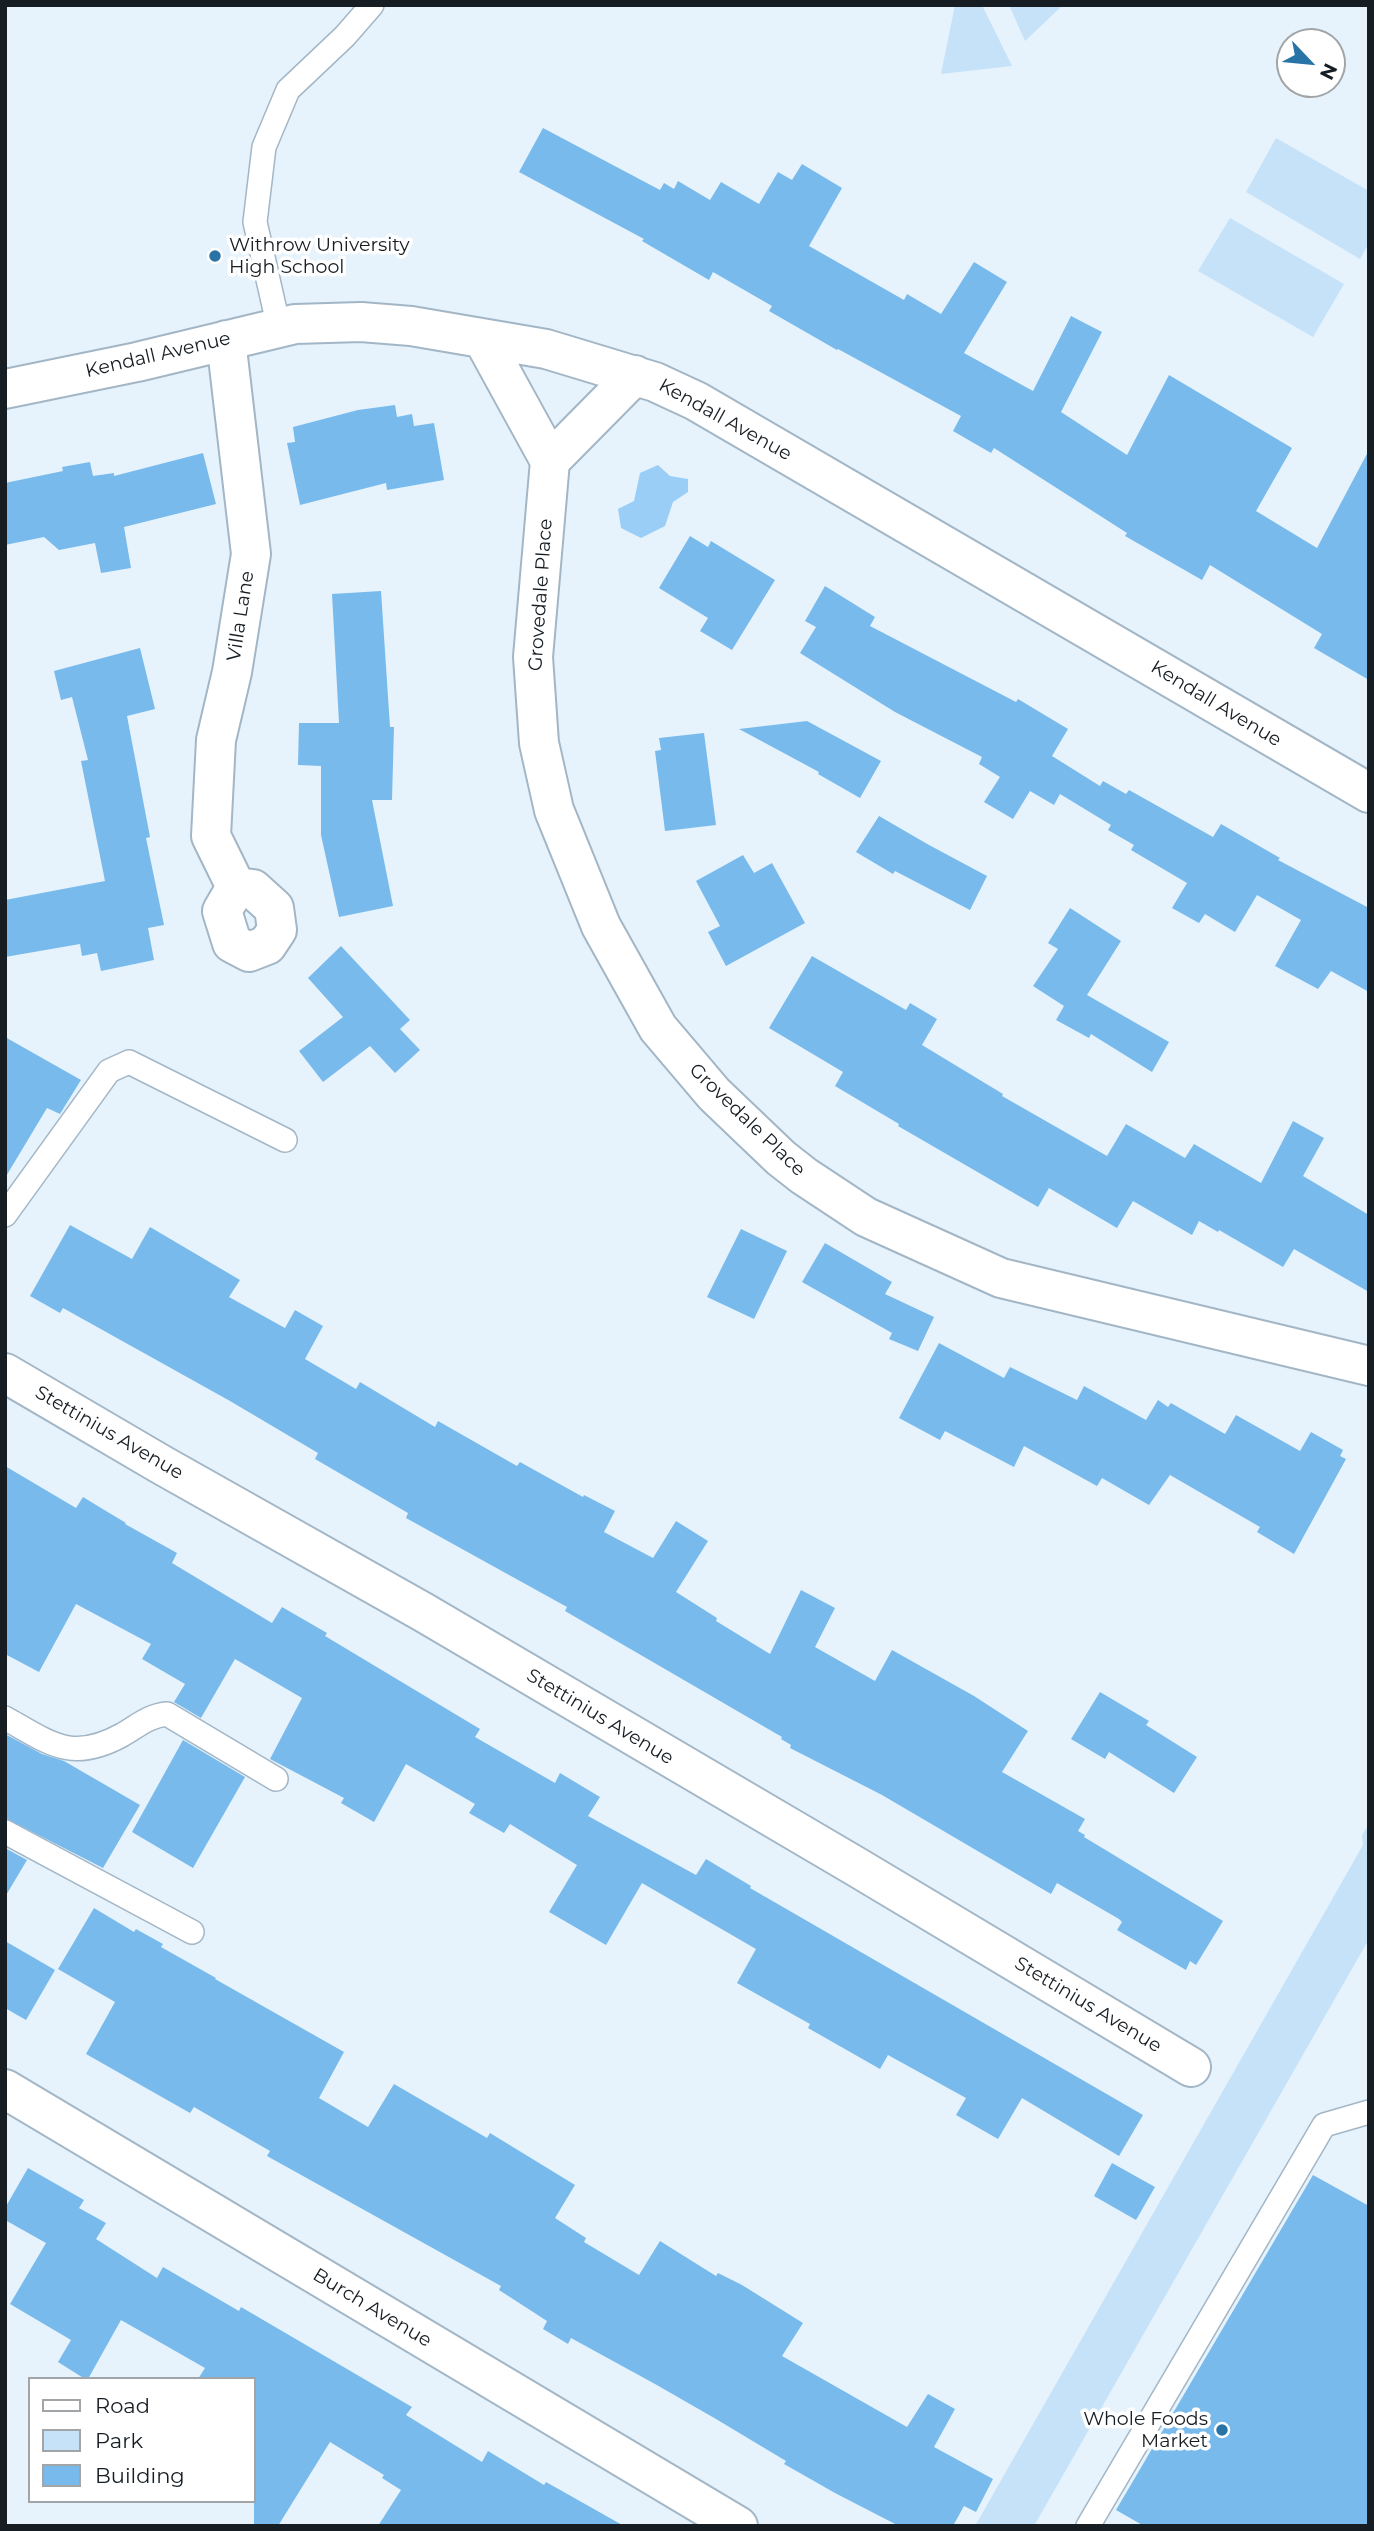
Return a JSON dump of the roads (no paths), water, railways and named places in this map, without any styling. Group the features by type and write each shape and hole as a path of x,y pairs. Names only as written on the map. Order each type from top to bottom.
{"street":[{"name":"Kendall Avenue","path":"5,389 137,362 295,324 360,322 411,326 546,349 635,375 696,401 1369,793"},
{"path":"482,339 550,461 635,375"},
{"name":"Villa Lane","path":"226,340 251,554 233,672 216,740 211,836 236,887"},
{"name":"Grovedale Place","path":"550,461 533,657 539,743 554,810 601,926 648,1012 658,1028 714,1094 804,1177 862,1215 1001,1278 1369,1366"},
{"name":"Stettinius Avenue","path":"5,1373 390,1593 1191,2067"},
{"name":"Burch Avenue","path":"5,2089 738,2526"}],"lane":[{"path":"279,328 254,222 264,147 288,90 345,36 372,5"},
{"path":"5,1215 109,1071 129,1062 285,1140"},
{"path":"5,1718 54,1745 73,1751 99,1745 152,1716 167,1714 276,1779"},
{"path":"5,1832 192,1932"},
{"path":"1088,2526 1324,2125 1369,2112"}],"water":[{"path":"658,465 670,476 688,479 688,492 673,502 665,526 641,538 621,528 618,509 634,501 640,473"}],"place":[{"name":"Withrow University High School","path":"215,256"},
{"name":"Whole Foods Market","path":"1222,2430"}]}
